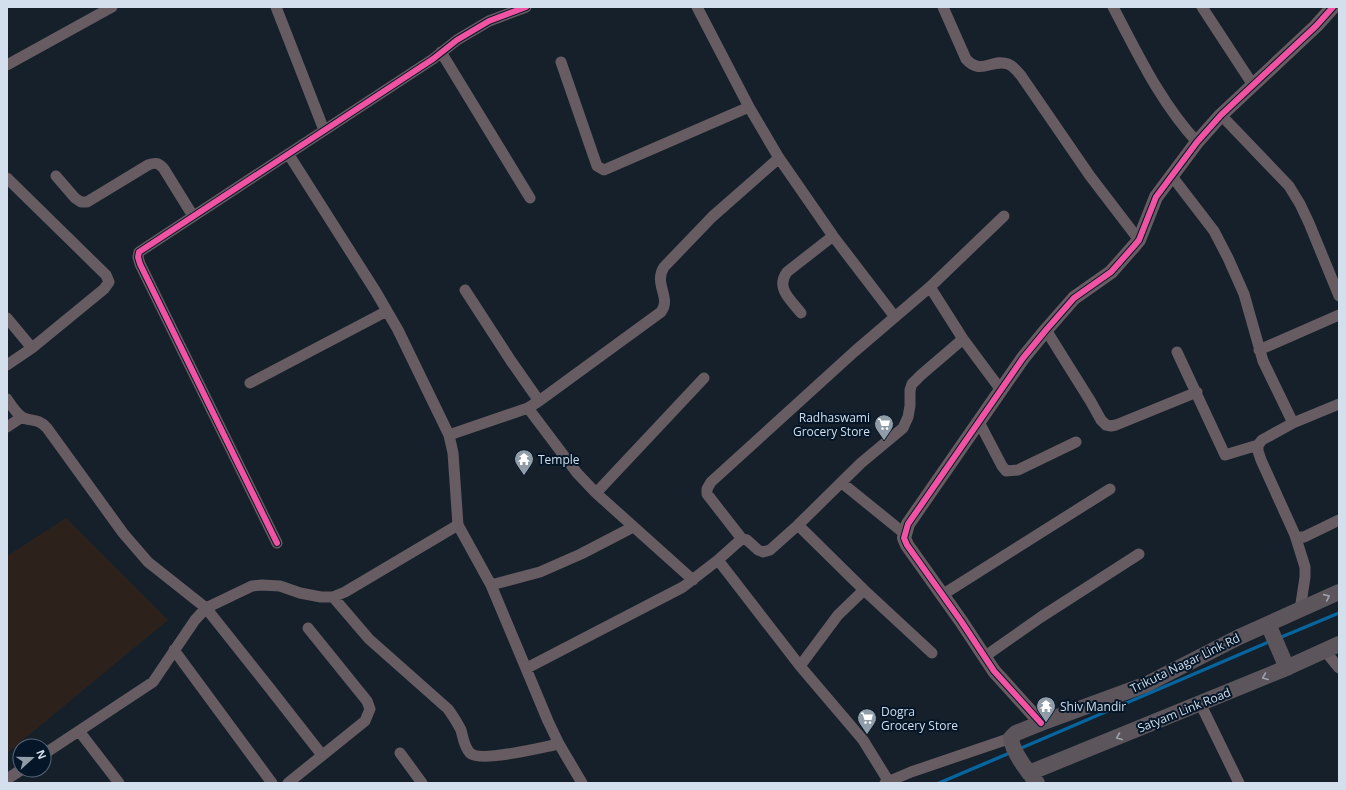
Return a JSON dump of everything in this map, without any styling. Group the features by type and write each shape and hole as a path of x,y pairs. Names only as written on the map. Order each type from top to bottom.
{"main road":[{"name":"Trikuta Nagar Link Rd","path":"1012,741 1016,733 1147,684 1240,636 1271,629 1300,610 1339,592"},
{"path":"1271,629 1285,663"},
{"name":"Satyam Link Road","path":"1030,774 1200,703 1285,663 1332,648"},
{"path":"1012,741 1030,774"}],"street":[{"path":"7,65 112,7"},
{"path":"276,7 324,130"},
{"path":"277,543 140,264 138,257 139,252 289,155 457,40 489,21 526,7"},
{"path":"697,7 749,107 779,158 832,236 895,316"},
{"path":"943,7 958,45 966,59 972,66 980,67 1008,63 1013,67 1022,77 1090,176 1139,240"},
{"path":"1113,7 1152,82 1182,126 1197,142"},
{"path":"1202,7 1253,85"},
{"path":"1041,723 994,671 907,545 904,538 908,524 1023,358 1074,298 1111,272 1139,240 1156,197 1197,142 1221,115 1304,37 1333,7"},
{"path":"441,52 530,198"},
{"path":"562,62 597,166 604,170 749,107"},
{"path":"1221,115 1289,186 1309,223 1339,296"},
{"path":"289,155 387,311 449,435 453,453 458,525 491,585 558,744 582,783"},
{"path":"449,435 528,408 661,312 665,305 660,273 664,267 712,217 779,158"},
{"path":"56,176 75,198 80,202 87,202 148,165 154,163 160,164 193,216"},
{"path":"1171,175 1214,231 1228,258 1244,294 1259,350 1293,423"},
{"path":"7,178 106,275 109,282 104,289 32,348 7,365"},
{"path":"963,339 912,384 910,390 908,418 903,428 861,463 798,525 770,550 763,552 758,550 747,540 742,539 707,494 707,489 711,482 848,357 930,287 1004,216"},
{"path":"801,314 782,288 783,278 787,272 832,236"},
{"path":"930,287 963,339 1001,390"},
{"path":"465,290 539,401"},
{"path":"250,383 387,311"},
{"path":"1259,350 1339,315"},
{"path":"7,318 32,348"},
{"path":"1046,330 1101,420 1106,425 1116,425 1197,392"},
{"path":"1177,352 1197,392 1225,455 1258,445 1262,440 1293,423 1339,404"},
{"path":"596,493 704,378"},
{"path":"7,399 22,417 36,420 47,428 123,533 148,562 206,608 322,755"},
{"path":"528,408 577,473 596,493 693,580"},
{"path":"7,427 22,417"},
{"path":"978,422 1006,471 1018,470 1076,442"},
{"path":"1258,445 1261,460 1295,535 1305,567 1300,610"},
{"path":"842,482 905,534"},
{"path":"942,595 1110,489"},
{"path":"1295,535 1298,537 1304,537 1339,520"},
{"path":"52,749 152,682 195,620 206,608 252,586 262,585 280,586 300,593 321,597 333,597 345,592 458,525"},
{"path":"798,525 864,590 932,653"},
{"path":"491,585 540,572 581,554 633,527"},
{"path":"527,668 683,587 742,539"},
{"path":"984,657 1042,617 1139,554"},
{"path":"718,560 800,666 863,740 887,782 911,772 1012,741"},
{"path":"800,666 838,615 864,590"},
{"path":"333,597 369,639 448,709 455,719 466,748 471,754 490,757 558,744"},
{"path":"288,783 364,721 370,709 366,701 308,628"},
{"path":"1332,648 1339,668"},
{"path":"174,650 272,783"},
{"path":"1200,703 1239,783"},
{"path":"79,731 119,783"},
{"path":"400,753 422,783"}],"shaded area":[{"path":"66,518 168,620 25,738 12,738 12,749 7,753 7,556"}],"waterway":[{"path":"1279,638 1339,613"},
{"path":"1019,749 1271,641"},
{"path":"939,783 1012,752"}],"cycle path":[{"path":"277,543 140,264 138,257 139,252 433,59 457,40 489,21 526,7"},
{"path":"1041,723 994,671 961,621 907,545 904,538 908,524 1023,358 1074,298 1111,272 1139,240 1156,197 1197,142 1221,115 1316,26 1333,7"}],"place":[{"name":"Radhaswami Grocery Store","path":"884,441"},
{"name":"Temple","path":"524,476"},
{"name":"Shiv Mandir","path":"1046,723"},
{"name":"Dogra Grocery Store","path":"867,735"}]}
